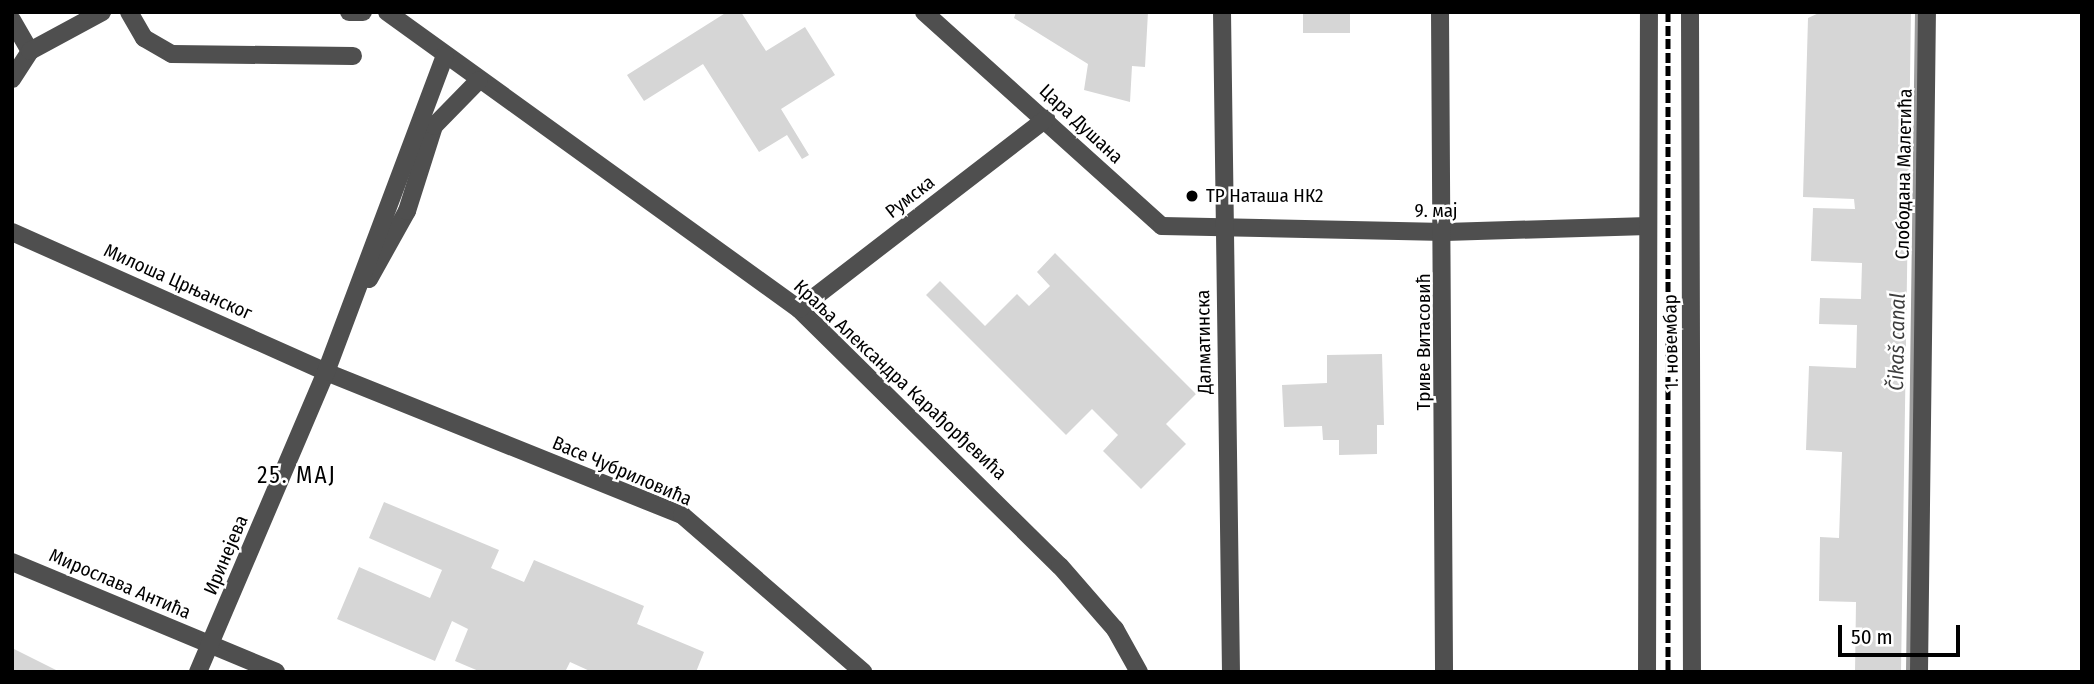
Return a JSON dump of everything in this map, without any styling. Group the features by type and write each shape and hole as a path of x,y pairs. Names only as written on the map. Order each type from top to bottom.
{"street":[{"path":"12,79 30,51 102,12"},
{"path":"129,12 144,37 172,54 353,56"},
{"path":"349,12 363,12"},
{"name":"Краља Александра Карађорђевића","path":"387,12 799,309 1060,566 1115,629 1139,672"},
{"name":"Цара Душана","path":"924,12 1162,226 1224,231"},
{"name":"Далматинска","path":"1222,12 1231,672"},
{"name":"Триве Витасовић","path":"1440,12 1445,232 1444,672"},
{"name":"1. новембар","path":"1647,672 1649,12"},
{"name":"1. новембар","path":"1690,12 1692,672"},
{"name":"Слободана Малетића","path":"1919,672 1927,12"},
{"path":"12,20 30,51"},
{"name":"Иринејева","path":"198,672 326,372 445,56"},
{"name":"Иринејева","path":"355,298 398,232 434,126 479,80"},
{"name":"Румска","path":"799,309 1046,119"},
{"name":"9. мај","path":"1224,231 1445,232 1648,226"},
{"name":"Милоша Црњанског","path":"12,232 326,372"},
{"name":"Васе Чубриловића","path":"326,372 682,515 863,672"},
{"name":"Мирослава Антића","path":"12,562 276,672"}],"shaded area":[{"path":"727,12 741,12 766,51 805,27 835,75 781,109 809,155 802,159 787,135 759,152 703,64 644,101 627,75"},
{"path":"1016,12 1148,12 1145,67 1132,66 1130,102 1084,90 1088,64 1014,18"},
{"path":"1303,12 1350,12 1350,33 1303,33"},
{"path":"1821,12 1911,12 1901,672 1855,672 1856,602 1819,601 1820,537 1839,538 1842,452 1806,450 1809,366 1856,368 1857,325 1819,324 1820,298 1861,299 1862,263 1811,261 1813,208 1855,209 1854,199 1803,197 1808,18"},
{"path":"1055,253 1196,394 1166,424 1186,444 1141,489 1103,451 1118,435 1092,409 1066,435 926,295 940,281 985,326 1017,294 1029,306 1050,286 1037,272"},
{"path":"1382,354 1384,425 1377,425 1377,454 1339,455 1339,440 1323,440 1322,426 1284,427 1282,385 1327,383 1327,355"},
{"path":"384,502 499,550 491,568 524,582 534,560 644,606 637,624 704,652 696,672 592,672 570,662 565,672 481,672 455,661 468,629 452,621 435,661 337,619 359,567 430,598 442,570 369,538"},
{"path":"12,648 60,672 12,672"}],"waterway":[{"name":"Čikaš canal","path":"1908,672 1917,12"}],"railway":[{"path":"1668,12 1668,672"}],"place":[{"name":"ТР Наташа НК2","path":"1192,196"}],"district":[{"name":"25. МАЈ","path":"297,475"}]}
